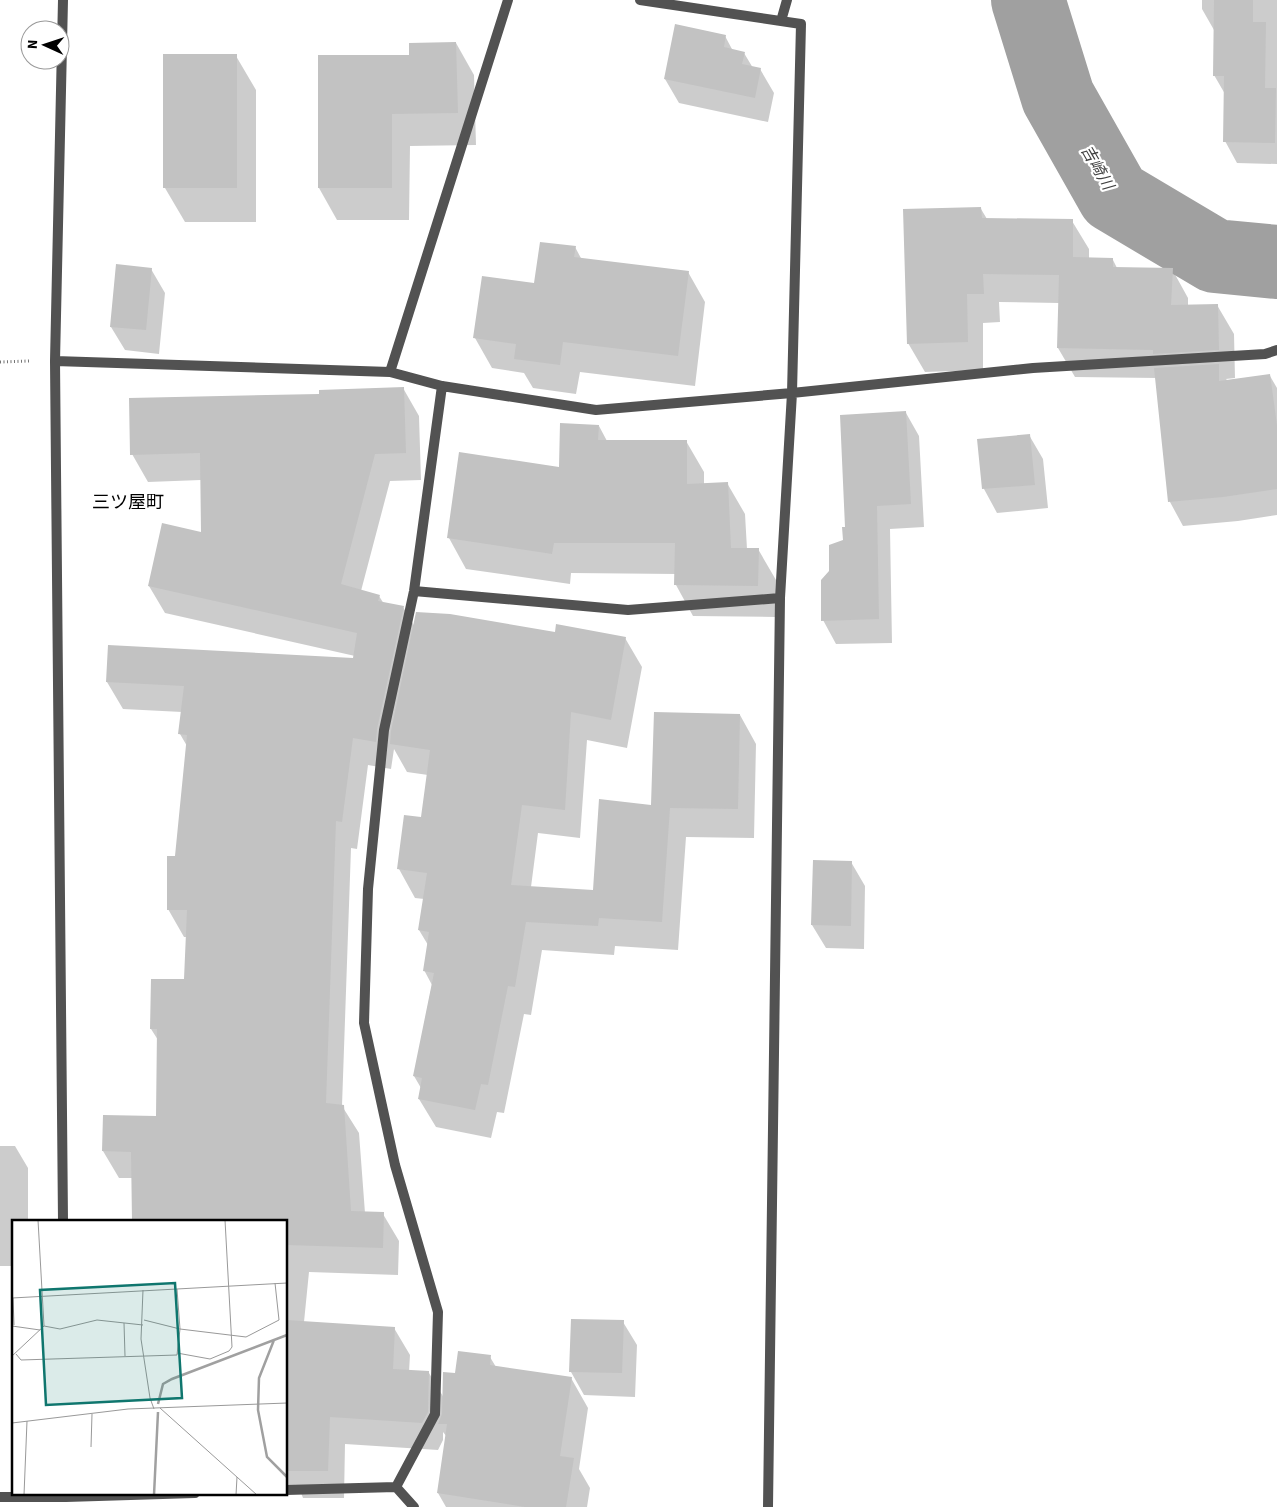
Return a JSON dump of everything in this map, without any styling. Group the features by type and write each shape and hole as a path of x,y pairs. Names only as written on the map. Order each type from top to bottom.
{"street":[{"path":"63,0 55,361 63,1220"},
{"path":"390,372 508,0"},
{"path":"640,0 801,24 792,393 780,598 768,1507"},
{"path":"781,21 786,0"},
{"path":"55,361 390,372 442,386 596,410 792,393 1033,368 1265,354 1277,350"},
{"path":"396,1487 435,1414 438,1312 395,1165 364,1023 368,889 384,730 414,591 442,386"},
{"path":"414,591 628,610 780,598"},
{"path":"288,1490 396,1487 414,1507"},
{"path":"0,1497 66,1499 174,1494"}],"building":[{"path":"1214,0 1253,0 1253,22 1266,22 1265,88 1276,88 1275,143 1223,142 1224,76 1213,76"},
{"path":"675,24 726,35 724,47 745,52 742,64 761,68 755,98 664,79"},
{"path":"456,42 458,113 392,114 392,188 318,188 318,55 409,55 409,43"},
{"path":"163,54 237,54 237,188 163,188"},
{"path":"981,207 982,218 1073,219 1073,257 1113,258 1113,267 1173,268 1171,305 1218,304 1219,350 1153,354 1153,350 1057,348 1059,275 983,274 984,294 967,294 968,342 907,344 903,209"},
{"path":"540,242 576,246 574,257 689,271 678,356 563,342 560,365 514,359 516,344 473,338 482,276 534,283"},
{"path":"116,264 152,268 146,330 110,327"},
{"path":"1219,364 1219,381 1270,374 1277,425 1277,489 1223,497 1168,502 1154,368"},
{"path":"404,387 406,453 375,454 341,584 380,595 378,601 404,606 377,729 376,742 353,738 342,822 336,821 326,1103 344,1105 351,1211 384,1212 383,1248 288,1245 288,1220 132,1220 131,1152 102,1151 103,1115 156,1116 157,1029 150,1029 151,979 184,979 187,910 167,910 167,856 175,856 187,735 178,734 184,686 106,682 108,645 353,658 357,633 148,586 162,523 201,532 200,453 130,455 129,398 319,394 319,390"},
{"path":"906,411 911,504 877,506 879,619 821,621 821,580 829,571 829,545 843,540 842,527 845,527 840,415"},
{"path":"560,423 599,425 598,440 687,440 687,484 728,482 731,548 759,548 758,586 674,585 675,543 554,543 552,554 447,538 459,452 559,467"},
{"path":"1030,434 1035,485 982,489 977,439"},
{"path":"416,612 450,614 555,632 556,624 626,637 611,720 571,712 565,810 522,805 511,885 593,890 599,799 651,805 654,712 740,714 738,809 670,808 662,922 599,918 598,926 526,922 515,987 508,986 488,1085 481,1084 475,1110 418,1099 422,1078 413,1076 434,973 423,971 429,932 418,930 427,873 397,869 404,815 421,817 430,750 390,744 391,731"},
{"path":"813,860 852,861 851,926 811,925"},
{"path":"571,1319 624,1320 622,1373 569,1372"},
{"path":"288,1320 395,1327 393,1369 429,1371 428,1412 422,1423 330,1417 328,1471 288,1471"},
{"path":"458,1351 491,1355 490,1365 572,1377 560,1456 574,1458 566,1507 525,1507 437,1493 447,1424 438,1424 442,1414 443,1372 455,1373"}],"waterway":[{"name":"吉崎川","path":"1028,0 1058,97 1114,196 1215,256 1277,262"}],"district":[{"name":"三ツ屋町","path":"128,502"}]}
